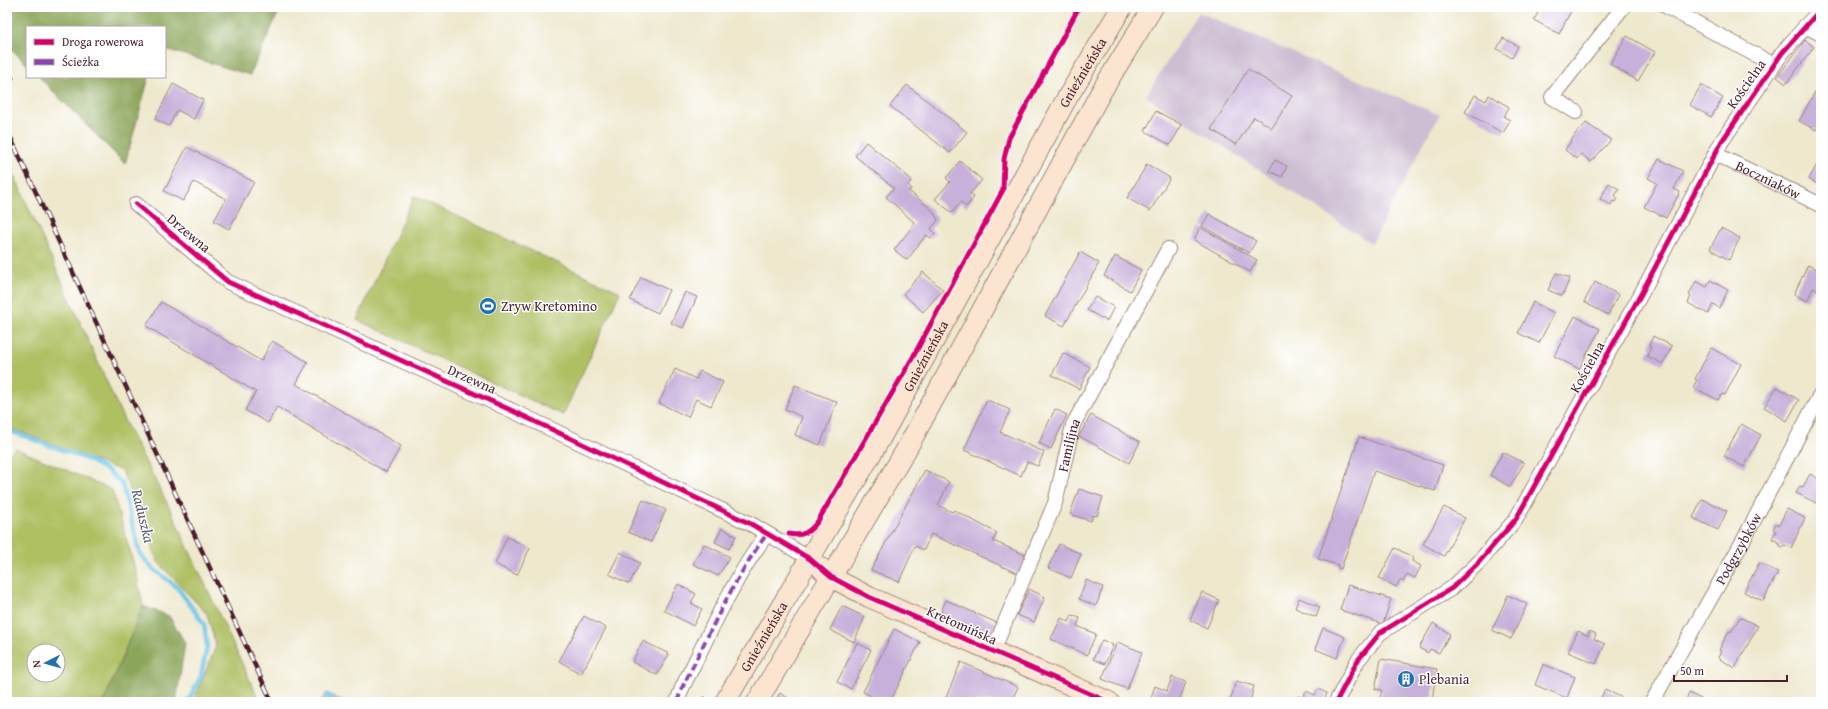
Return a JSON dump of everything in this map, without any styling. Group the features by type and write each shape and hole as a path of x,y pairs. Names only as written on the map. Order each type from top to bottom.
{"main road":[{"name":"Gnieźnieńska","path":"725,702 904,396 1078,79 1122,7"},
{"name":"Gnieźnieńska","path":"756,702 938,393 1101,92 1153,7"},
{"name":"Kretomińska","path":"810,559 831,577 869,597 1110,702"}],"street":[{"path":"1576,112 1552,97 1623,7"},
{"name":"Kościelna","path":"1667,7 1774,65"},
{"name":"Kościelna","path":"1336,702 1358,660 1380,633 1452,588 1478,563 1516,519 1637,301 1722,141 1774,65 1805,26 1821,9"},
{"path":"1805,26 1821,34"},
{"name":"Boczniaków","path":"1716,154 1821,205"},
{"name":"Drzewna","path":"136,204 228,282 522,415 751,524 810,559"},
{"name":"Familijna","path":"992,651 1055,503 1073,425 1168,249"},
{"name":"Podgrzybków","path":"1652,702 1743,541 1821,393"},
{"path":"677,702 682,688 730,594 751,557 767,534"}],"shaded area":[{"path":"1198,12 1440,115 1430,131 1372,244 1146,96"}],"green space":[{"path":"7,7 281,7 250,75 166,49 166,26 26,26 26,64 7,44"},
{"path":"40,78 149,78 125,164"},
{"path":"7,159 122,416 169,507 260,702 193,702 216,646 207,614 158,562 122,471 7,427"},
{"name":"Zryw Kretomino","path":"414,196 620,292 563,415 357,320"},
{"path":"15,448 112,490 136,572 143,606 104,702 7,702 7,456"},
{"path":"143,606 169,616 185,643 176,702 104,702"}],"water":[{"path":"327,693 343,702 321,702"}],"building":[{"path":"1541,7 1563,7 1571,11 1559,34 1534,20"},
{"path":"1627,36 1655,52 1638,81 1610,64"},
{"path":"1503,38 1518,46 1512,58 1497,49"},
{"path":"1805,40 1814,47 1786,84 1777,77"},
{"path":"1248,69 1292,96 1272,128 1254,117 1236,145 1211,129"},
{"path":"1821,81 1821,122 1816,130 1799,121"},
{"path":"173,84 203,100 194,119 177,110 169,126 155,119"},
{"path":"907,85 967,132 950,153 890,106"},
{"path":"1701,85 1723,98 1711,117 1690,105"},
{"path":"1475,95 1486,101 1489,95 1509,107 1504,117 1510,120 1503,133 1465,112"},
{"path":"1156,111 1182,125 1170,145 1145,131"},
{"path":"1586,123 1611,140 1591,162 1581,154 1577,159 1565,150 1578,130 1579,131"},
{"path":"866,142 912,180 908,185 911,188 909,191 932,210 938,220 931,229 935,233 931,238 926,235 907,260 894,250 915,223 886,197 894,188 855,156"},
{"path":"187,147 254,182 229,229 214,221 226,199 194,182 183,201 164,191"},
{"path":"1821,157 1821,185 1820,186 1809,179"},
{"path":"1659,159 1683,171 1674,189 1680,192 1666,218 1644,207 1657,183 1648,178"},
{"path":"1275,160 1287,166 1282,177 1269,171"},
{"path":"960,161 982,180 970,194 974,197 966,207 961,202 952,213 935,199 950,182 946,178"},
{"path":"1147,164 1170,178 1150,211 1127,198"},
{"path":"1609,183 1619,189 1615,196 1618,198 1616,202 1613,201 1611,205 1600,199"},
{"path":"1209,214 1256,241 1249,253 1202,226"},
{"path":"1200,227 1257,260 1250,272 1194,240"},
{"path":"1721,228 1740,238 1729,260 1710,249"},
{"path":"1080,252 1099,263 1064,326 1045,316"},
{"path":"1115,256 1141,270 1130,291 1104,276"},
{"path":"1808,265 1821,271 1821,292 1813,288 1807,301 1794,294"},
{"path":"923,272 943,290 923,312 903,294"},
{"path":"1556,273 1570,278 1562,296 1548,290"},
{"path":"641,277 669,290 658,313 630,300"},
{"path":"1710,280 1728,290 1719,308 1713,304 1708,314 1688,303 1691,296 1689,295 1696,281 1707,287"},
{"path":"1595,282 1619,295 1608,315 1584,302"},
{"path":"685,292 697,297 683,328 671,323"},
{"path":"1095,297 1114,307 1107,321 1087,310"},
{"path":"161,302 261,361 272,341 308,362 296,384 401,446 386,472 277,407 268,423 245,410 256,392 146,326"},
{"path":"1533,302 1554,313 1539,343 1518,333"},
{"path":"1575,316 1600,329 1579,369 1554,356"},
{"path":"1653,336 1672,346 1663,364 1647,356 1651,347 1649,346"},
{"path":"1711,348 1741,364 1725,395 1722,394 1718,400 1693,387 1697,380 1695,379"},
{"path":"1063,353 1090,367 1079,389 1052,375"},
{"path":"675,369 696,379 700,371 723,382 711,406 696,399 688,417 659,403"},
{"path":"795,385 837,402 820,445 795,435 802,417 785,409"},
{"path":"1777,387 1799,400 1787,421 1764,407"},
{"path":"987,400 1010,410 1000,432 1044,452 1038,466 1027,462 1021,476 964,450"},
{"path":"1055,409 1067,415 1051,449 1039,443"},
{"path":"1091,415 1140,442 1129,463 1079,436"},
{"path":"1741,424 1761,435 1744,467 1724,456"},
{"path":"1359,437 1443,465 1435,491 1374,471 1341,569 1338,568 1338,565 1318,559"},
{"path":"1503,452 1524,463 1510,487 1490,475"},
{"path":"925,470 949,482 938,505 952,512 954,510 997,533 993,541 1028,556 1019,574 931,534 924,550 915,546 899,582 871,570"},
{"path":"1810,474 1821,480 1821,497 1818,504 1796,493 1800,486 1803,487"},
{"path":"1079,489 1103,497 1097,516 1093,515 1091,521 1070,514"},
{"path":"1702,499 1727,511 1718,530 1693,518"},
{"path":"643,500 666,510 651,542 628,532"},
{"path":"1444,507 1465,518 1444,556 1423,544"},
{"path":"1787,509 1805,518 1791,548 1785,545 1781,547 1777,541 1772,539 1776,531 1773,529 1776,523 1779,525"},
{"path":"722,528 736,536 729,549 715,542"},
{"path":"507,537 530,548 517,575 495,564"},
{"path":"704,544 730,557 718,576 693,564"},
{"path":"1059,544 1081,554 1071,578 1048,568"},
{"path":"1395,548 1413,557 1412,561 1421,566 1415,578 1407,574 1403,582 1400,580 1396,587 1379,578"},
{"path":"620,552 640,563 629,584 609,574"},
{"path":"1759,563 1778,572 1763,601 1744,592"},
{"path":"1086,580 1103,587 1096,606 1079,599"},
{"path":"678,584 696,594 691,603 702,609 693,626 664,610"},
{"path":"1348,585 1391,599 1383,624 1340,610"},
{"path":"1029,589 1045,597 1034,622 1017,615"},
{"path":"1202,592 1219,600 1207,628 1190,620"},
{"path":"1508,595 1527,604 1511,639 1492,630"},
{"path":"1299,598 1320,607 1316,617 1295,608"},
{"path":"946,600 997,623 990,639 939,616"},
{"path":"842,606 865,617 854,642 830,630"},
{"path":"1072,615 1080,618 1077,626 1096,634 1087,655 1051,639 1061,618 1069,622"},
{"path":"584,616 606,628 581,674 559,661"},
{"path":"1740,617 1758,626 1735,668 1718,658 1721,651 1719,650 1729,631 1731,632"},
{"path":"1433,623 1450,634 1439,653 1430,649 1428,653 1419,648"},
{"path":"1323,628 1345,637 1337,658 1315,649"},
{"path":"894,629 920,642 890,702 883,702 863,692"},
{"path":"1578,631 1588,636 1590,631 1596,634 1594,639 1605,644 1596,664 1568,652"},
{"path":"1102,640 1113,645 1105,664 1093,659"},
{"path":"643,641 669,654 657,675 632,662"},
{"path":"1117,642 1142,652 1127,689 1102,679"},
{"path":"857,643 871,650 851,689 837,682"},
{"name":"Plebania","path":"1381,659 1437,669 1432,699 1425,698 1424,702 1379,702 1382,690 1375,689"},
{"path":"961,662 1018,687 1011,702 989,702 985,700 984,702 944,702"},
{"path":"1543,664 1575,677 1567,698 1535,685"},
{"path":"1172,677 1186,682 1179,702 1150,701 1155,686 1167,691"},
{"path":"1236,681 1254,686 1250,702 1230,702"},
{"path":"1318,689 1327,693 1324,702 1296,702 1298,696 1303,698 1306,691 1315,695"},
{"path":"1605,689 1630,702 1599,702"},
{"path":"780,693 794,702 774,702"},
{"path":"1689,693 1707,702 1685,702"}],"waterway":[{"name":"Raduszka","path":"7,430 89,460 108,471 122,484 140,554 152,568 177,587 204,624 207,646 201,676 188,702"}],"railway":[{"path":"7,130 272,702"}],"marked path":[{"path":"7,76 14,79"},
{"path":"677,702 682,688 711,629 754,552 767,534"},
{"path":"699,702 706,698"}],"cycle path":[{"path":"789,534 798,535 805,533 809,531 818,521 913,357 1003,190 1004,159 1009,138 1079,7"},
{"path":"1336,702 1358,660 1380,633 1452,588 1478,563 1516,519 1641,294 1722,141 1782,53 1821,9"},
{"path":"136,204 228,282 515,412 751,524 810,559 831,577 869,597 1109,702"}],"place":[{"name":"Zryw Kretomino","path":"488,306"},
{"name":"Plebania","path":"1406,679"}]}
